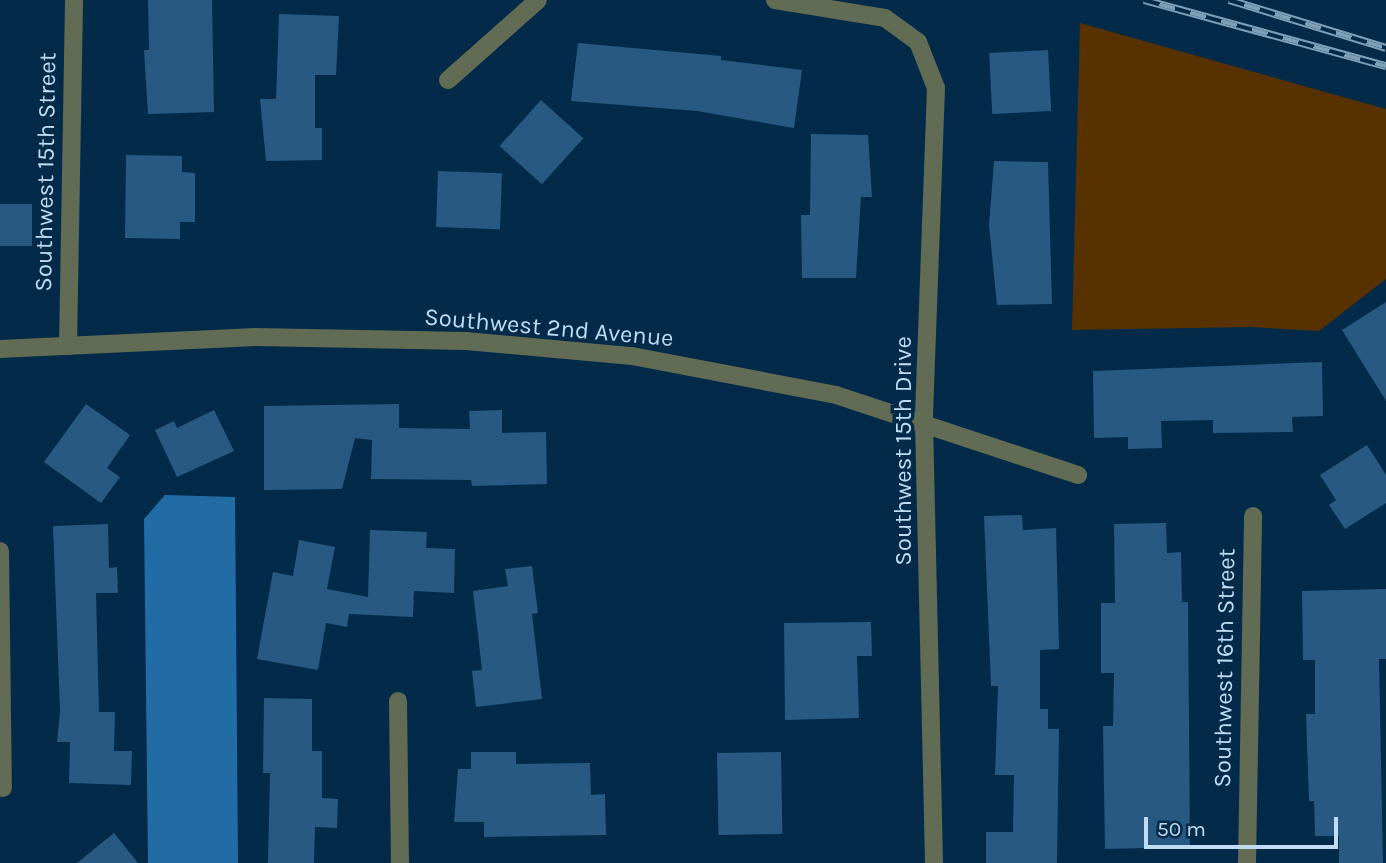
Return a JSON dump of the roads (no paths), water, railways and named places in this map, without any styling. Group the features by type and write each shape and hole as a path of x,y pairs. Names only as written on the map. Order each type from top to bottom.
{"street":[{"name":"Southwest 15th Street","path":"68,346 74,0"},
{"path":"448,80 538,0"},
{"name":"Southwest 15th Drive","path":"775,0 885,18 918,42 936,88 924,421 934,863"},
{"name":"Southwest 2nd Avenue","path":"0,349 256,337 466,341 632,356 836,395 924,421 1078,475"},
{"name":"Southwest 16th Street","path":"1247,863 1253,516"},
{"path":"0,551 3,788"},
{"path":"398,701 400,863"}],"water":[{"path":"165,495 235,497 238,863 148,863 144,519"}],"railway":[{"path":"1144,0 1386,66"},
{"path":"1229,0 1386,48"}]}
